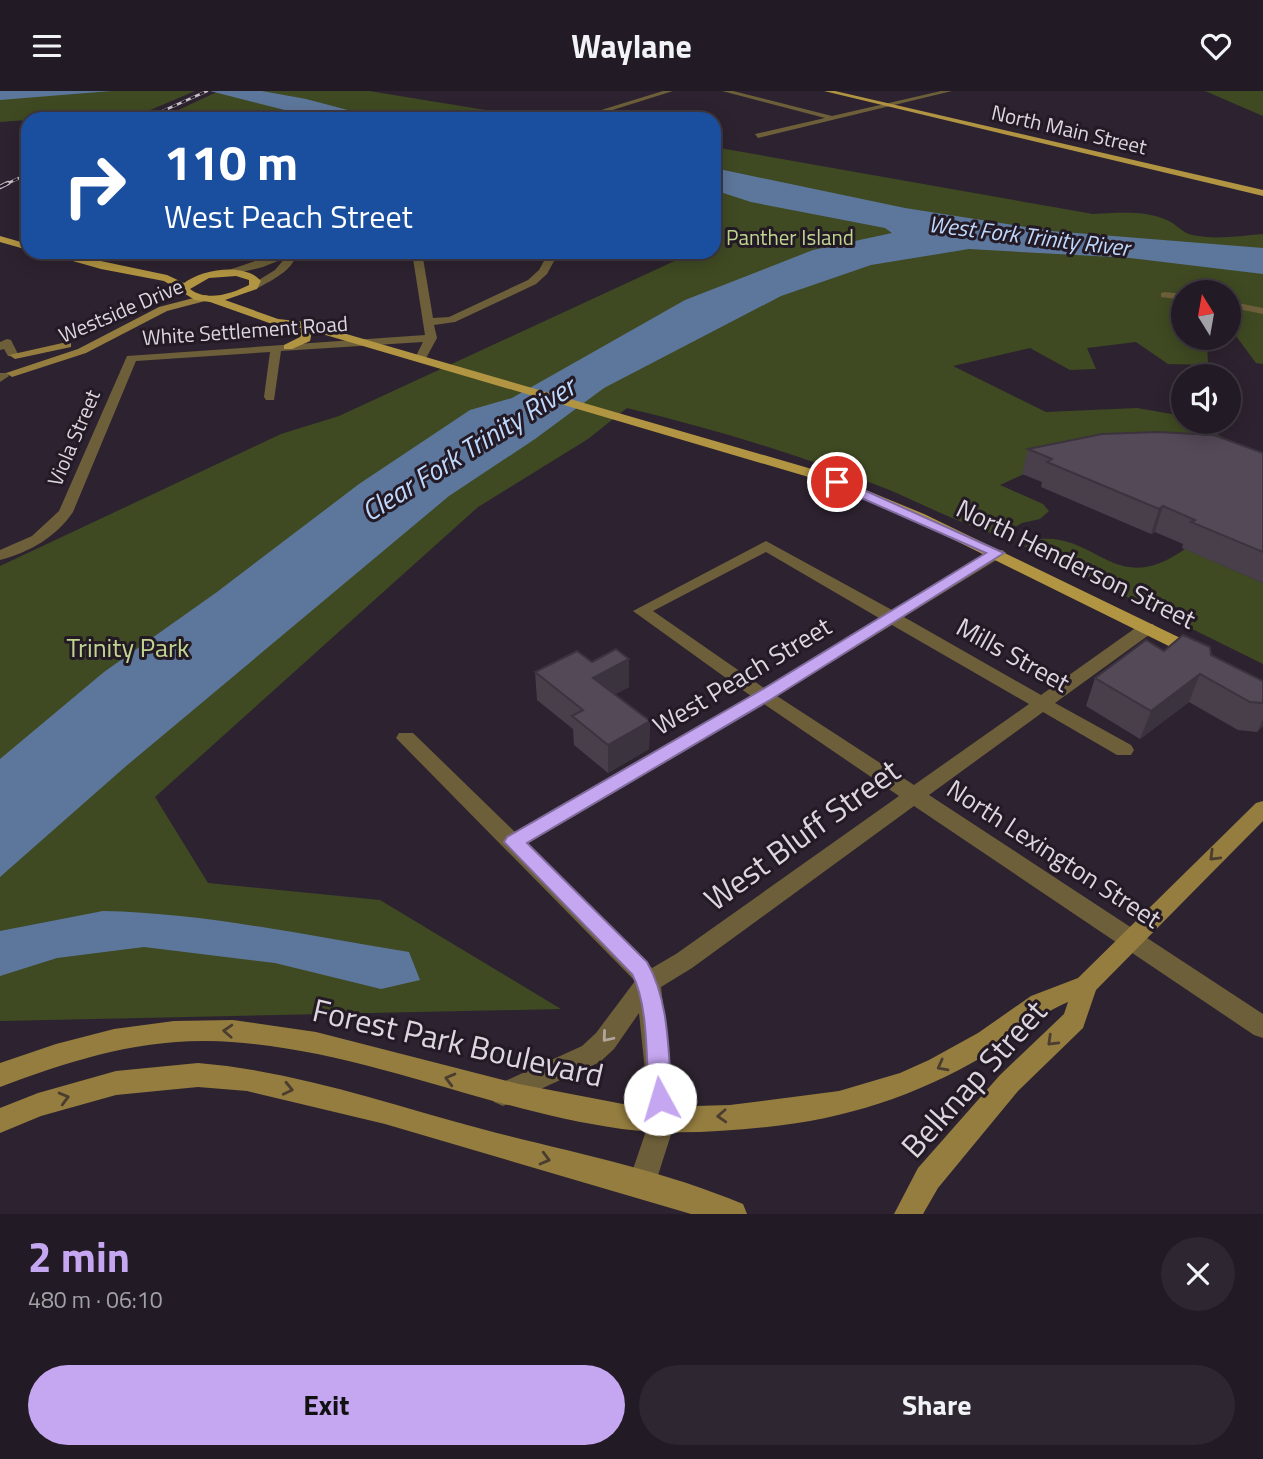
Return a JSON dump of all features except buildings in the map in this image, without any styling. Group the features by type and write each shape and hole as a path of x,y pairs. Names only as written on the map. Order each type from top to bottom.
{"main road":[{"name":"North Main Street","path":"827,91 1263,193"},
{"path":"0,239 21,245"},
{"path":"72,259 167,278 184,288 199,278 224,273"},
{"path":"190,269 224,273"},
{"path":"126,271 176,270"},
{"name":"North Henderson Street","path":"224,273 246,275 256,281 254,293 304,325"},
{"name":"North Henderson Street","path":"184,288 188,294 276,322 304,325 421,358 767,458 837,482 997,553 1218,664"},
{"name":"Westside Drive","path":"9,354 60,347 88,337 184,288"},
{"path":"207,298 254,293"},
{"name":"Westside Drive","path":"4,376 82,351 163,309 207,298"},
{"path":"282,347 306,339 304,325"},
{"path":"4,376 26,362 25,359 9,354"},
{"name":"Belknap Street","path":"908,1214 928,1178 1009,1083 1074,1020 1086,985 1263,808"},
{"name":"Forest Park Boulevard","path":"0,1075 43,1060 124,1039 178,1031 232,1031 299,1040 503,1094 623,1118 663,1119 785,1112 862,1099 935,1070 1002,1032 1035,1006 1086,985"},
{"path":"0,1121 38,1105 116,1083 198,1075 235,1078 385,1112 479,1141 642,1184 733,1214"}],"street":[{"path":"633,91 667,100"},
{"path":"599,112 670,91"},
{"path":"725,91 833,118"},
{"path":"758,136 949,91"},
{"path":"224,273 270,259"},
{"path":"254,293 290,259"},
{"path":"418,259 431,338 421,358"},
{"path":"429,322 452,320 532,282 543,272 550,259"},
{"path":"1165,295 1171,296"},
{"path":"1241,307 1263,311"},
{"name":"White Settlement Road","path":"131,358 431,338"},
{"path":"0,347 7,342 9,354"},
{"path":"270,397 282,347"},
{"name":"Viola Street","path":"0,555 40,538 66,512 131,358"},
{"name":"Mills Street","path":"641,611 766,546 1124,750"},
{"name":"West Peach Street","path":"514,842 764,696 997,553"},
{"name":"North Lexington Street","path":"641,611 764,696 1263,1027"},
{"name":"West Bluff Street","path":"503,1094 592,1054 605,1041 648,982 684,961 1147,628"},
{"path":"406,738 640,968 648,982 663,1119 642,1184"}],"green space":[{"path":"0,91 195,91 148,111 21,112 21,120 0,122"},
{"path":"219,91 369,91 497,112 174,112"},
{"path":"1205,91 1263,91 1263,116"},
{"path":"721,148 1093,214 1151,215 1169,221 1189,234 1201,236 1263,234 1263,364 1256,363 1241,343 1241,280 1171,280 1171,350 1207,350 1208,364 1168,364 1136,342 1087,348 1096,369 1070,370 1030,348 953,366 1046,412 1137,408 1171,414 1171,434 1217,434 1250,455 1024,474 1000,485 1043,504 1049,511 1040,519 1022,523 1000,536 887,489 791,454 627,408 588,439 478,507 155,797 208,883 380,900 561,1009 0,1021 0,566 281,434 339,416 679,259 721,259"},
{"path":"1041,539 1061,540 1109,561 1142,568 1161,562 1185,549 1263,583 1263,664 1024,546"}],"water":[{"path":"0,91 111,91 0,100"},
{"path":"210,91 262,91 355,112 292,112"},
{"path":"721,169 905,208 1051,231 1263,248 1263,274 1130,258 969,249 871,265 781,296 604,388 535,439 449,496 125,767 0,877 0,759 104,672 217,592 359,484 470,410 512,398 685,300 813,250 892,233 885,228 751,202 721,192"},
{"path":"103,911 180,916 257,926 409,952 420,980 381,989 275,963 144,947 57,958 0,976 0,931"}],"railway":[{"path":"160,112 207,91"},
{"path":"4,185 21,177"},
{"path":"4,185 8,183"},
{"path":"0,187 4,185"}],"route":[{"path":"660,1099 654,1017 648,982 640,968 514,842 764,696 997,553 837,482"}],"water label":[{"name":"West Fork Trinity River","path":"1029,236"},
{"name":"Clear Fork Trinity River","path":"468,449"}],"park label":[{"name":"Panther Island","path":"790,238"},
{"name":"Trinity Park","path":"128,648"}]}
